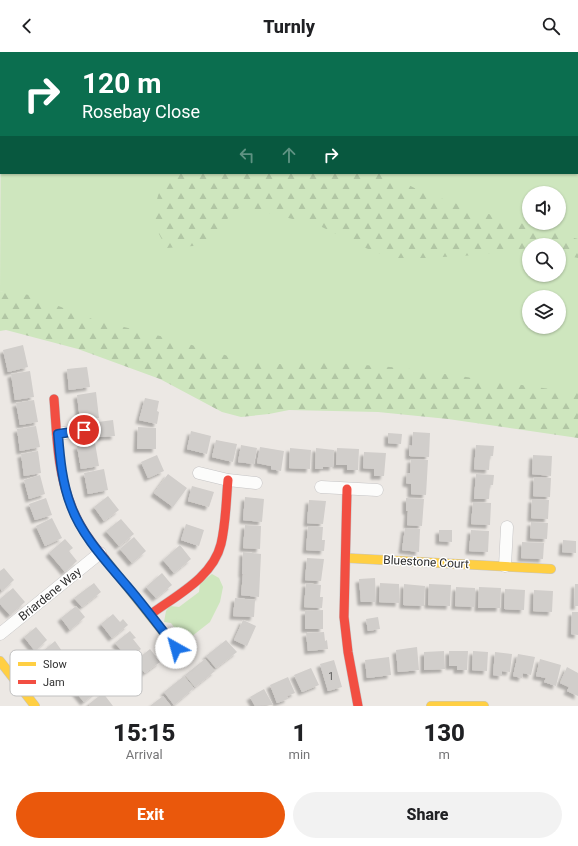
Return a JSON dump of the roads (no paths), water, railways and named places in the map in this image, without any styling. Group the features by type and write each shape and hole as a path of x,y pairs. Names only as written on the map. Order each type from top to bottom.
{"street":[{"path":"54,399 62,476 71,507 83,529 100,553 151,614 176,648"},
{"path":"58,434 84,430"},
{"path":"199,473 228,480 256,483"},
{"path":"151,614 193,582 214,562 219,552 222,540 228,480"},
{"path":"321,487 377,490"},
{"path":"347,489 344,600 345,636 358,706"},
{"path":"506,566 508,527"},
{"name":"Briardene Way","path":"0,634 100,553"},
{"name":"Bluestone Court","path":"346,558 551,569"},
{"path":"0,661 10,674"},
{"path":"27,696 35,706"},
{"path":"430,706 484,706"}]}
